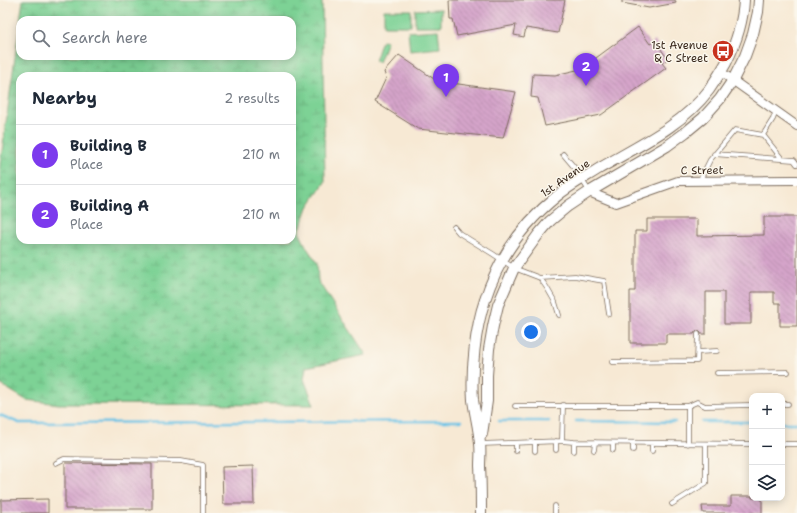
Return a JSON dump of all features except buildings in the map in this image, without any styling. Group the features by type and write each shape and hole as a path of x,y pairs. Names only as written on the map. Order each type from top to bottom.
{"street":[{"name":"1st Avenue","path":"481,513 480,444 473,400 475,347 478,324 485,300 502,260 515,241 540,211 559,194 581,179 659,134 693,107 709,90 721,72 734,47 744,10 744,0"},
{"name":"1st Avenue","path":"480,444 487,401 487,375 492,326 498,306 514,268 527,249 550,221 568,206 667,146 703,118 720,99 733,80 753,34 759,0"},
{"path":"721,72 797,126"},
{"name":"C Street","path":"589,192 616,203 678,181 797,180"}],"lane":[{"path":"763,135 776,111"},
{"path":"700,180 714,154 735,130 763,135 782,159"},
{"path":"563,154 574,167 589,192"},
{"path":"714,154 794,160 797,164"},
{"path":"454,227 459,233 514,268 540,278 575,276 604,281 609,314"},
{"path":"540,278 548,288 555,302 559,316"},
{"path":"612,362 698,361 698,334"},
{"path":"698,352 717,351"},
{"path":"717,373 788,372"},
{"path":"515,406 688,406 697,402 705,406 749,405"},
{"path":"562,441 563,406"},
{"path":"688,406 688,444"},
{"path":"480,444 562,441 674,444 749,444"},
{"path":"535,442 535,451"},
{"path":"556,442 556,450"},
{"path":"574,442 574,451"},
{"path":"594,442 594,450"},
{"path":"613,442 613,450"},
{"path":"633,442 633,450"},
{"path":"516,443 516,451"},
{"path":"652,443 652,451"},
{"path":"674,444 674,449"},
{"path":"672,504 706,483 706,444"},
{"path":"785,444 797,444"},
{"path":"56,463 64,459 181,461 203,465 203,513"},
{"path":"555,513 556,506"}],"green space":[{"path":"23,0 322,0 325,182 308,207 299,232 317,263 318,281 366,355 306,367 304,379 314,405 59,404 26,400 0,384 0,166 16,50 16,60 296,60 296,16 21,16"},
{"path":"441,9 441,26 415,26 415,10"},
{"path":"384,10 411,10 411,26 384,26"},
{"path":"438,30 440,48 410,51 408,32"},
{"path":"382,40 387,41 379,62 375,61"}],"waterway":[{"path":"0,415 19,423 461,421"},
{"path":"499,421 549,421"},
{"path":"576,421 675,422"},
{"path":"702,422 749,422"},
{"path":"785,423 797,423"}],"place":[{"name":"1st Avenue & C Street","path":"723,51"},
{"name":"Building A","path":"586,86"},
{"name":"Building B","path":"446,97"}]}
